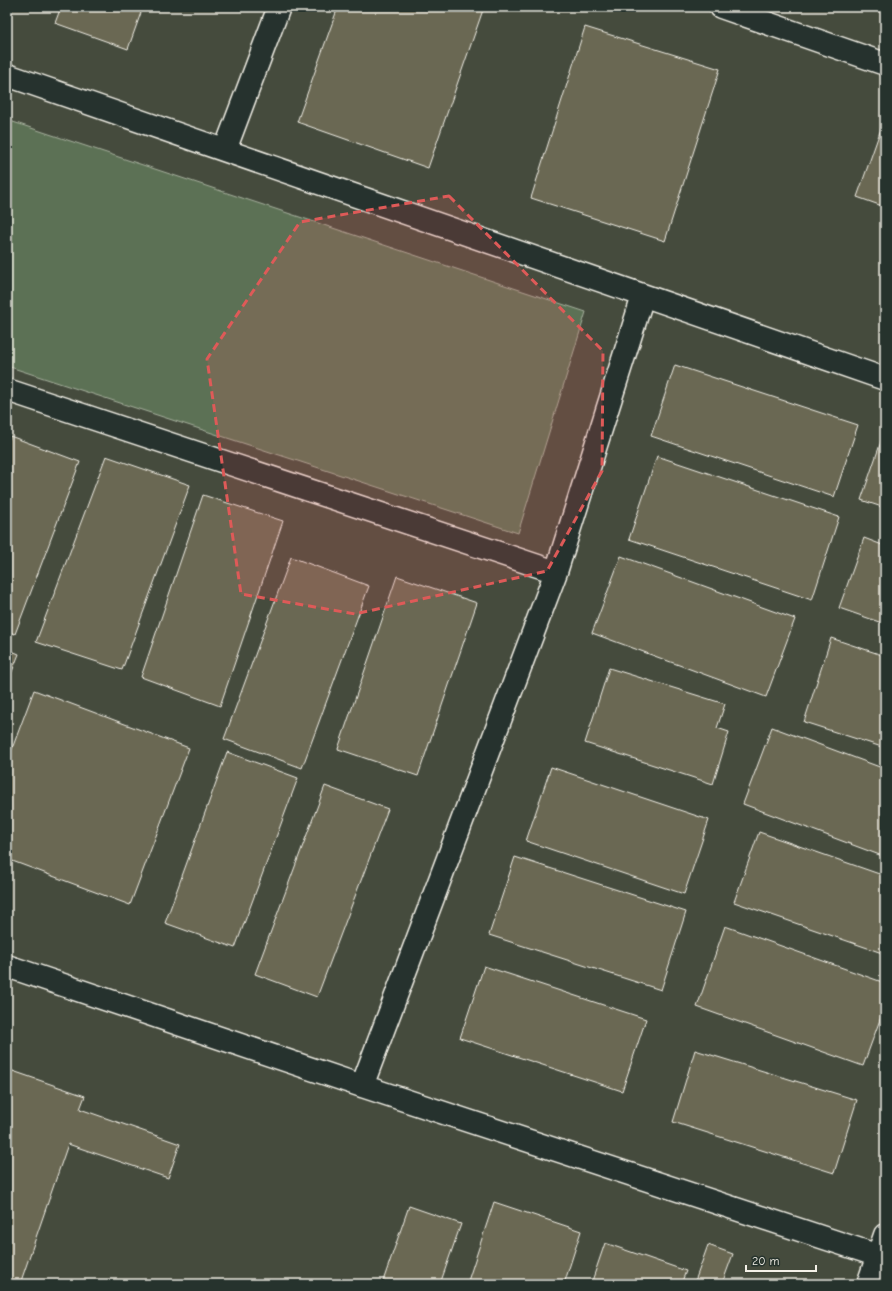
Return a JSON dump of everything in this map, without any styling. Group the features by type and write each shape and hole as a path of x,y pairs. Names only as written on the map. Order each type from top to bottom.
{"street":[{"path":"225,150 278,7"},
{"path":"720,7 885,64"},
{"path":"7,75 885,380"},
{"path":"362,1086 556,572 643,296"},
{"path":"7,390 556,572"},
{"path":"7,966 362,1086 881,1256"},
{"path":"868,1284 881,1256 885,1235"}],"highlighted area":[{"path":"449,196 603,351 602,471 547,571 355,614 241,594 207,359 300,222"}],"shaded area":[{"path":"7,7 885,7 885,1284 7,1284"}],"green space":[{"path":"7,120 586,312 518,533 7,366"}],"building":[{"path":"61,7 143,7 128,49 55,23"},
{"path":"338,7 484,7 428,168 297,122"},
{"path":"585,27 720,69 665,241 531,198"},
{"path":"882,126 885,128 885,207 857,197"},
{"path":"675,365 858,425 834,497 651,436"},
{"path":"885,430 885,508 861,500"},
{"path":"10,436 80,462 15,634 7,631 7,444"},
{"path":"106,456 190,485 122,670 36,642"},
{"path":"657,456 839,517 812,600 629,539"},
{"path":"203,495 283,521 220,706 141,677"},
{"path":"864,538 885,546 885,624 839,608"},
{"path":"621,556 795,619 766,697 592,633"},
{"path":"291,557 369,586 302,768 224,739"},
{"path":"397,576 477,603 418,776 338,749"},
{"path":"831,638 885,656 885,748 804,722"},
{"path":"7,649 19,654 7,684"},
{"path":"609,668 725,704 717,728 729,732 713,784 585,743"},
{"path":"34,690 189,748 130,905 7,859 7,762"},
{"path":"772,727 885,769 885,857 743,804"},
{"path":"227,752 298,778 235,948 165,923"},
{"path":"551,767 709,820 684,894 526,841"},
{"path":"325,786 388,809 317,997 255,974"},
{"path":"759,832 885,876 885,954 734,902"},
{"path":"515,857 686,912 661,990 489,935"},
{"path":"725,926 885,983 885,1006 863,1066 697,1007"},
{"path":"484,966 646,1019 622,1091 460,1038"},
{"path":"695,1050 857,1100 834,1173 673,1122"},
{"path":"7,1069 85,1096 80,1109 180,1144 168,1178 68,1144 20,1284 7,1284"},
{"path":"494,1202 581,1231 564,1284 467,1284"},
{"path":"409,1206 461,1224 440,1284 382,1284"},
{"path":"605,1243 686,1271 681,1284 591,1284"},
{"path":"708,1245 733,1254 722,1284 694,1284"}]}
